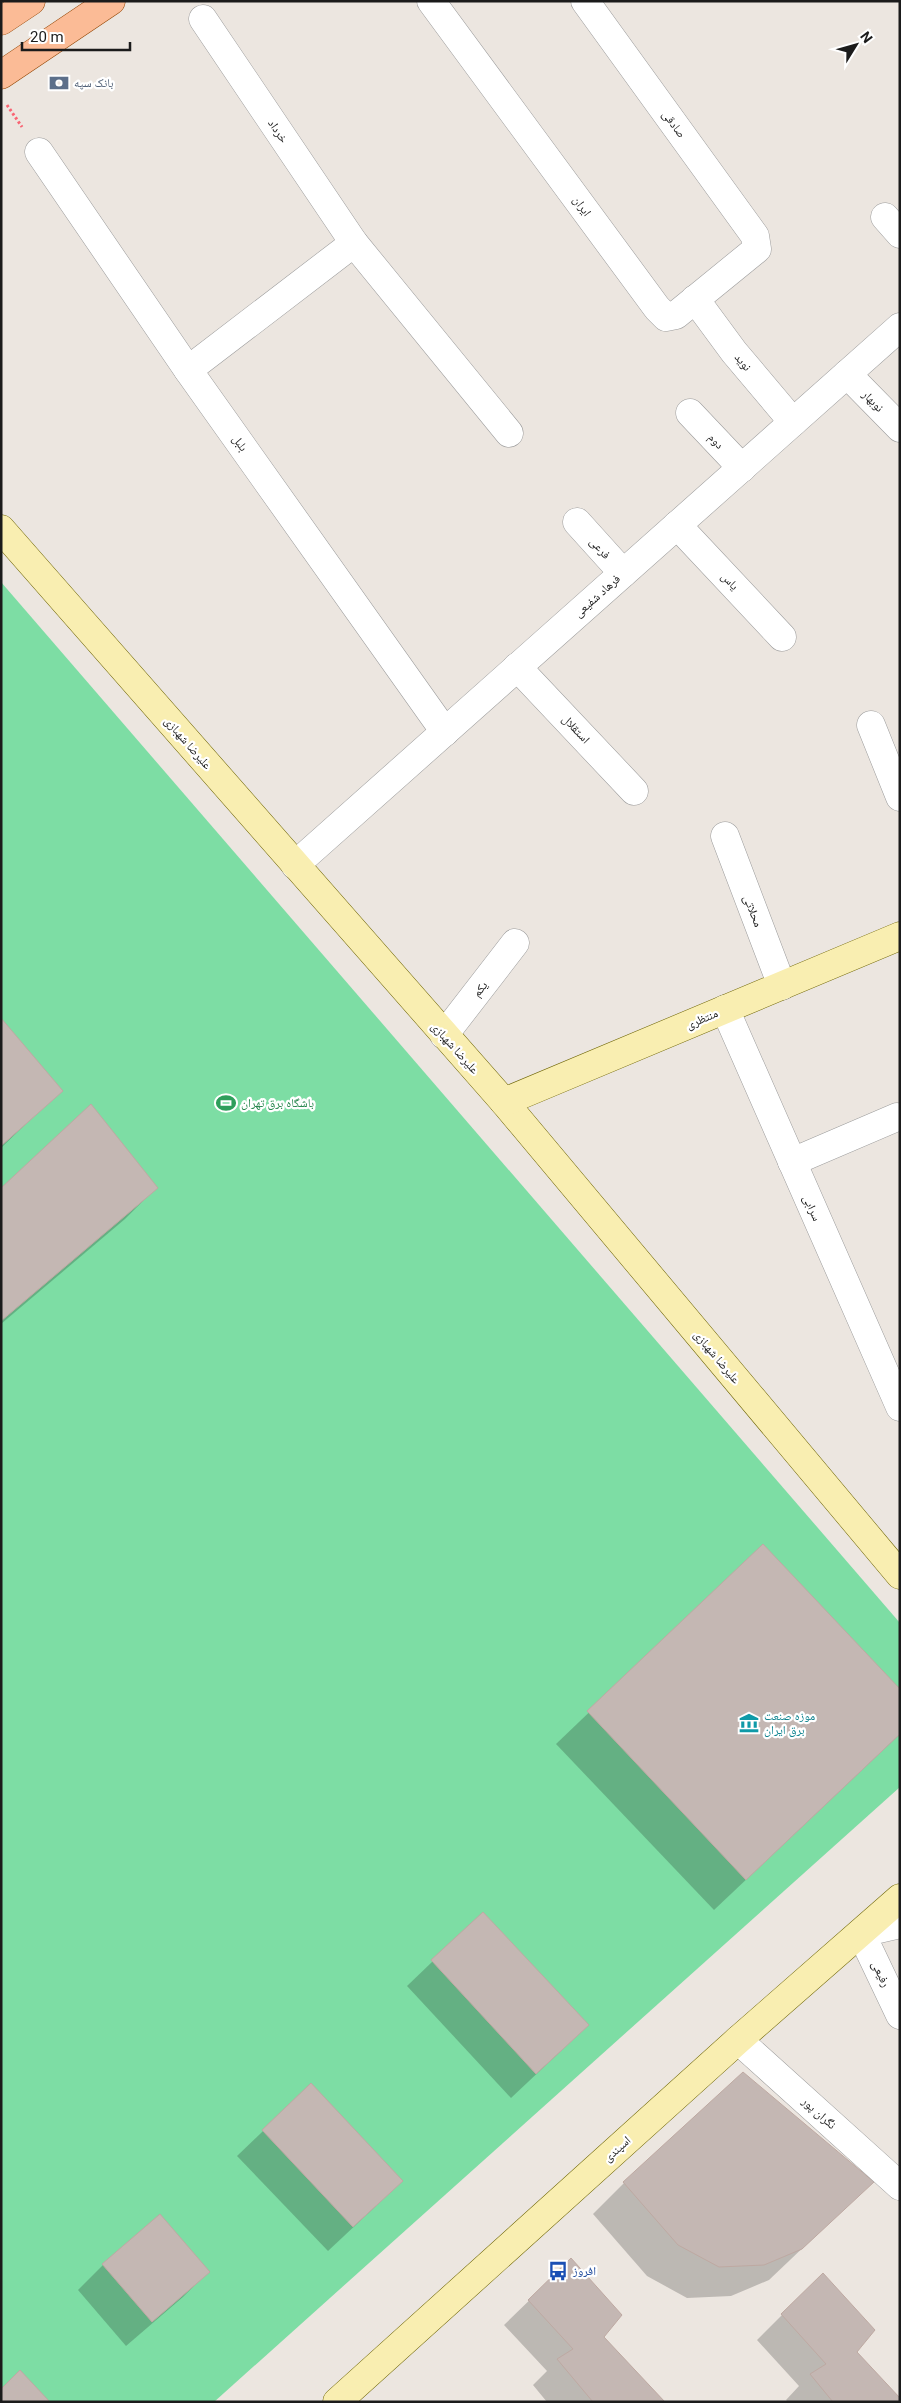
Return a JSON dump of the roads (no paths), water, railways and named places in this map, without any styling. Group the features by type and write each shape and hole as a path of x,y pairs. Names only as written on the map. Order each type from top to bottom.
{"main road":[{"path":"1,21 32,1"},
{"path":"1,75 112,1"},
{"name":"علیرضا شهبازی","path":"1,530 504,1102 900,1575"},
{"name":"منتظری","path":"504,1102 900,936"},
{"name":"اسپندی","path":"337,2402 738,2040 900,1898"}],"street":[{"name":"ایران","path":"431,1 657,308 666,317 676,315 757,248"},
{"name":"صادقی","path":"586,1 755,236 757,248"},
{"name":"خرداد","path":"203,19 354,243 509,433"},
{"name":"بلبل","path":"39,152 188,370 445,732"},
{"path":"188,370 354,243"},
{"name":"نوید","path":"695,300 734,352 793,422"},
{"name":"فرهاد شفیعی","path":"295,865 900,327"},
{"name":"نوبهار","path":"847,374 900,428"},
{"name":"دوم","path":"690,413 742,468"},
{"name":"فرعی","path":"577,522 623,573"},
{"name":"یاس","path":"678,525 782,637"},
{"name":"استقلال","path":"517,667 634,790"},
{"path":"871,725 900,797"},
{"name":"محلاتی","path":"725,836 782,986"},
{"name":"یکم","path":"444,1035 516,943"},
{"name":"سرابی","path":"725,1010 792,1162 894,1377 900,1407"},
{"path":"792,1162 896,1117"},
{"path":"862,1933 900,1924"},
{"name":"رفیعی","path":"862,1933 900,2015"},
{"name":"نگران پور","path":"738,2040 900,2186"}],"place":[{"name":"بانک سپه","path":"59,83"},
{"name":"باشگاه برق تهران","path":"226,1103"},
{"name":"موزه صنعت برق ایران","path":"749,1723"},
{"name":"افروز","path":"558,2271"}]}
